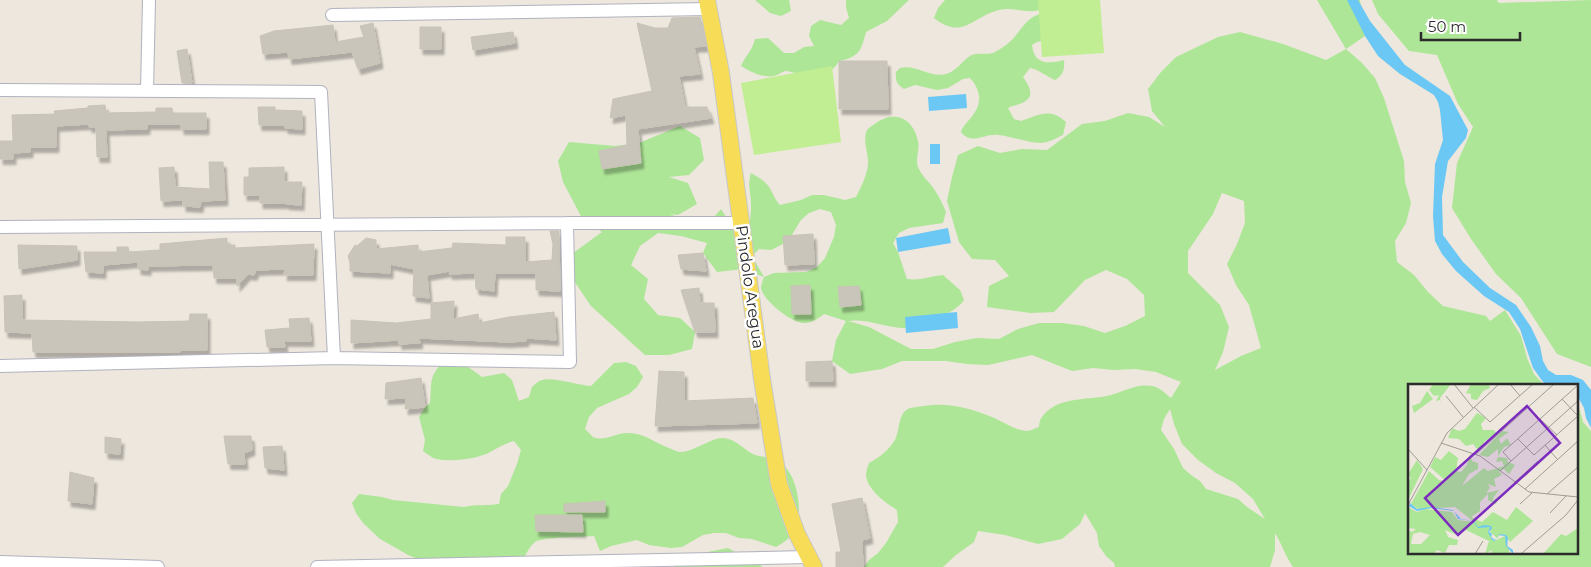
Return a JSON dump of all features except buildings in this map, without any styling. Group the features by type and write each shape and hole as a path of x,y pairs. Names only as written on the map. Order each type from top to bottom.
{"main road":[{"name":"Pindolo Aregua","path":"708,4 721,73 762,380 779,484 797,534 811,562"}],"street":[{"path":"147,91 149,0"},
{"path":"332,15 708,4"},
{"path":"0,90 321,92 334,358"},
{"path":"0,366 334,358 570,362 567,223"},
{"path":"0,227 741,223"},
{"path":"0,562 158,567"},
{"path":"317,567 811,562"}],"green space":[{"path":"755,0 789,0 791,11 781,16 770,13"},
{"path":"846,0 909,0 887,21 866,32 861,48 855,55 839,61 836,66 826,72 809,74 785,71 774,76 765,76 741,66 755,39 768,38 784,53 794,53 804,47 814,46 809,36 811,26 820,20 841,25 849,18"},
{"path":"945,0 1055,0 1037,11 1004,9 990,13 968,25 953,27 944,25 934,18 938,8"},
{"path":"1038,0 1100,0 1104,53 1042,57"},
{"path":"1317,0 1360,0 1365,36 1346,49"},
{"path":"1372,0 1497,0 1499,3 1591,0 1591,367 1557,354 1521,298 1496,274 1452,208 1457,163 1473,127 1458,104 1437,55 1409,51 1378,14"},
{"path":"1040,14 1048,39 1032,45 1033,52 1043,62 1064,60 1063,72 1055,80 1030,68 1023,77 1030,90 1030,97 1024,102 1008,108 1014,119 1021,121 1044,114 1060,117 1066,122 1063,135 1057,138 1041,143 998,135 974,139 969,138 961,132 976,110 979,100 978,91 970,78 963,79 948,88 937,90 915,85 904,89 897,82 896,72 900,68 913,68 942,75 952,71 972,55 993,53 1010,41 1029,20"},
{"path":"1240,32 1283,44 1326,60 1346,49 1375,78 1384,98 1404,161 1405,182 1411,203 1406,223 1395,241 1397,262 1414,275 1443,306 1486,316 1490,321 1505,310 1521,336 1534,374 1543,384 1408,384 1408,554 1578,554 1578,404 1583,422 1591,431 1591,567 1293,567 1275,533 1275,550 1270,567 1115,567 1114,563 1099,546 1097,533 1085,513 1080,524 1062,539 1038,544 1005,535 978,531 974,542 943,567 864,567 886,543 898,522 897,510 878,496 867,481 867,469 869,463 893,444 902,415 908,409 933,405 958,407 975,411 1009,426 1028,431 1039,427 1041,419 1048,411 1063,403 1113,395 1134,387 1146,385 1157,388 1171,398 1181,382 1156,372 1135,369 1093,368 1072,371 1032,355 988,365 946,361 902,361 882,369 850,374 832,361 836,340 846,321 824,314 816,320 806,323 794,320 767,299 761,288 764,277 743,269 717,272 703,253 707,243 681,236 658,233 640,246 631,265 648,279 644,299 658,315 680,318 695,332 692,349 669,355 645,355 591,306 576,284 565,259 602,232 583,220 563,182 558,161 569,142 615,146 639,143 680,126 700,138 704,160 689,175 669,177 688,183 697,204 678,215 669,214 706,226 721,209 733,228 749,229 751,205 749,182 751,173 761,179 771,189 780,205 812,195 824,195 845,200 856,197 864,181 867,168 868,160 865,139 867,130 886,118 899,117 909,123 916,134 918,167 937,194 946,212 943,223 909,228 899,233 893,243 907,279 921,279 943,275 960,290 964,300 945,315 908,328 855,320 848,321 869,327 911,349 933,349 977,338 999,339 1018,329 1039,323 1062,323 1084,326 1105,333 1145,316 1144,295 1127,279 1106,270 1085,280 1054,312 1030,313 987,307 989,286 1009,276 995,260 972,259 959,242 947,201 958,155 978,146 1000,153 1022,149 1047,150 1082,124 1105,121 1128,113 1149,117 1165,127 1152,111 1148,89 1176,57 1218,37","holes":["1222,193 1244,201 1245,223 1227,264 1236,285 1249,305 1261,348 1215,370 1223,352 1229,327 1220,305 1188,273 1188,251 1213,214","820,209 831,212 836,225 834,237 825,258 817,267 806,272 774,273 764,277 752,256 759,249 771,250 781,245 790,238 801,220 809,213","1170,409 1182,444 1198,460 1216,473 1235,483 1253,499 1265,519 1238,499 1206,489 1200,481 1183,468 1174,449 1161,430 1164,419"]},
{"path":"832,66 841,142 754,155 741,83"},
{"path":"626,362 636,366 643,377 637,387 629,394 597,408 589,417 585,429 593,437 597,438 606,438 623,433 638,434 680,452 691,450 712,440 723,438 736,442 753,454 775,459 791,474 798,496 799,511 797,524 790,537 776,547 726,533 714,533 703,535 682,547 671,548 649,545 637,540 611,546 600,551 594,536 554,538 535,542 524,558 433,564 410,556 380,539 363,523 356,513 352,503 359,494 393,500 464,507 499,504 501,494 508,486 521,450 514,441 487,454 464,459 447,460 433,458 423,451 425,440 419,417 430,403 434,373 442,363 464,364 482,377 504,373 512,380 519,401 529,397 532,387 541,380 547,379 591,386 614,363"},
{"path":"728,548 763,567 673,567 682,557"}],"water":[{"path":"1347,0 1358,0 1370,21 1405,65 1450,96 1468,130 1466,138 1448,161 1442,197 1443,235 1463,262 1490,288 1516,305 1531,327 1548,370 1556,375 1571,375 1583,380 1591,390 1591,428 1578,397 1578,384 1547,384 1543,382 1533,368 1520,329 1509,312 1484,296 1456,271 1442,254 1435,241 1433,216 1435,164 1443,140 1438,102 1434,95 1400,74 1378,56 1365,36"},
{"path":"966,94 967,108 929,111 928,97"},
{"path":"930,144 940,144 940,164 930,164"},
{"path":"948,228 951,243 898,252 896,238"},
{"path":"957,312 958,328 906,333 905,317"}]}
